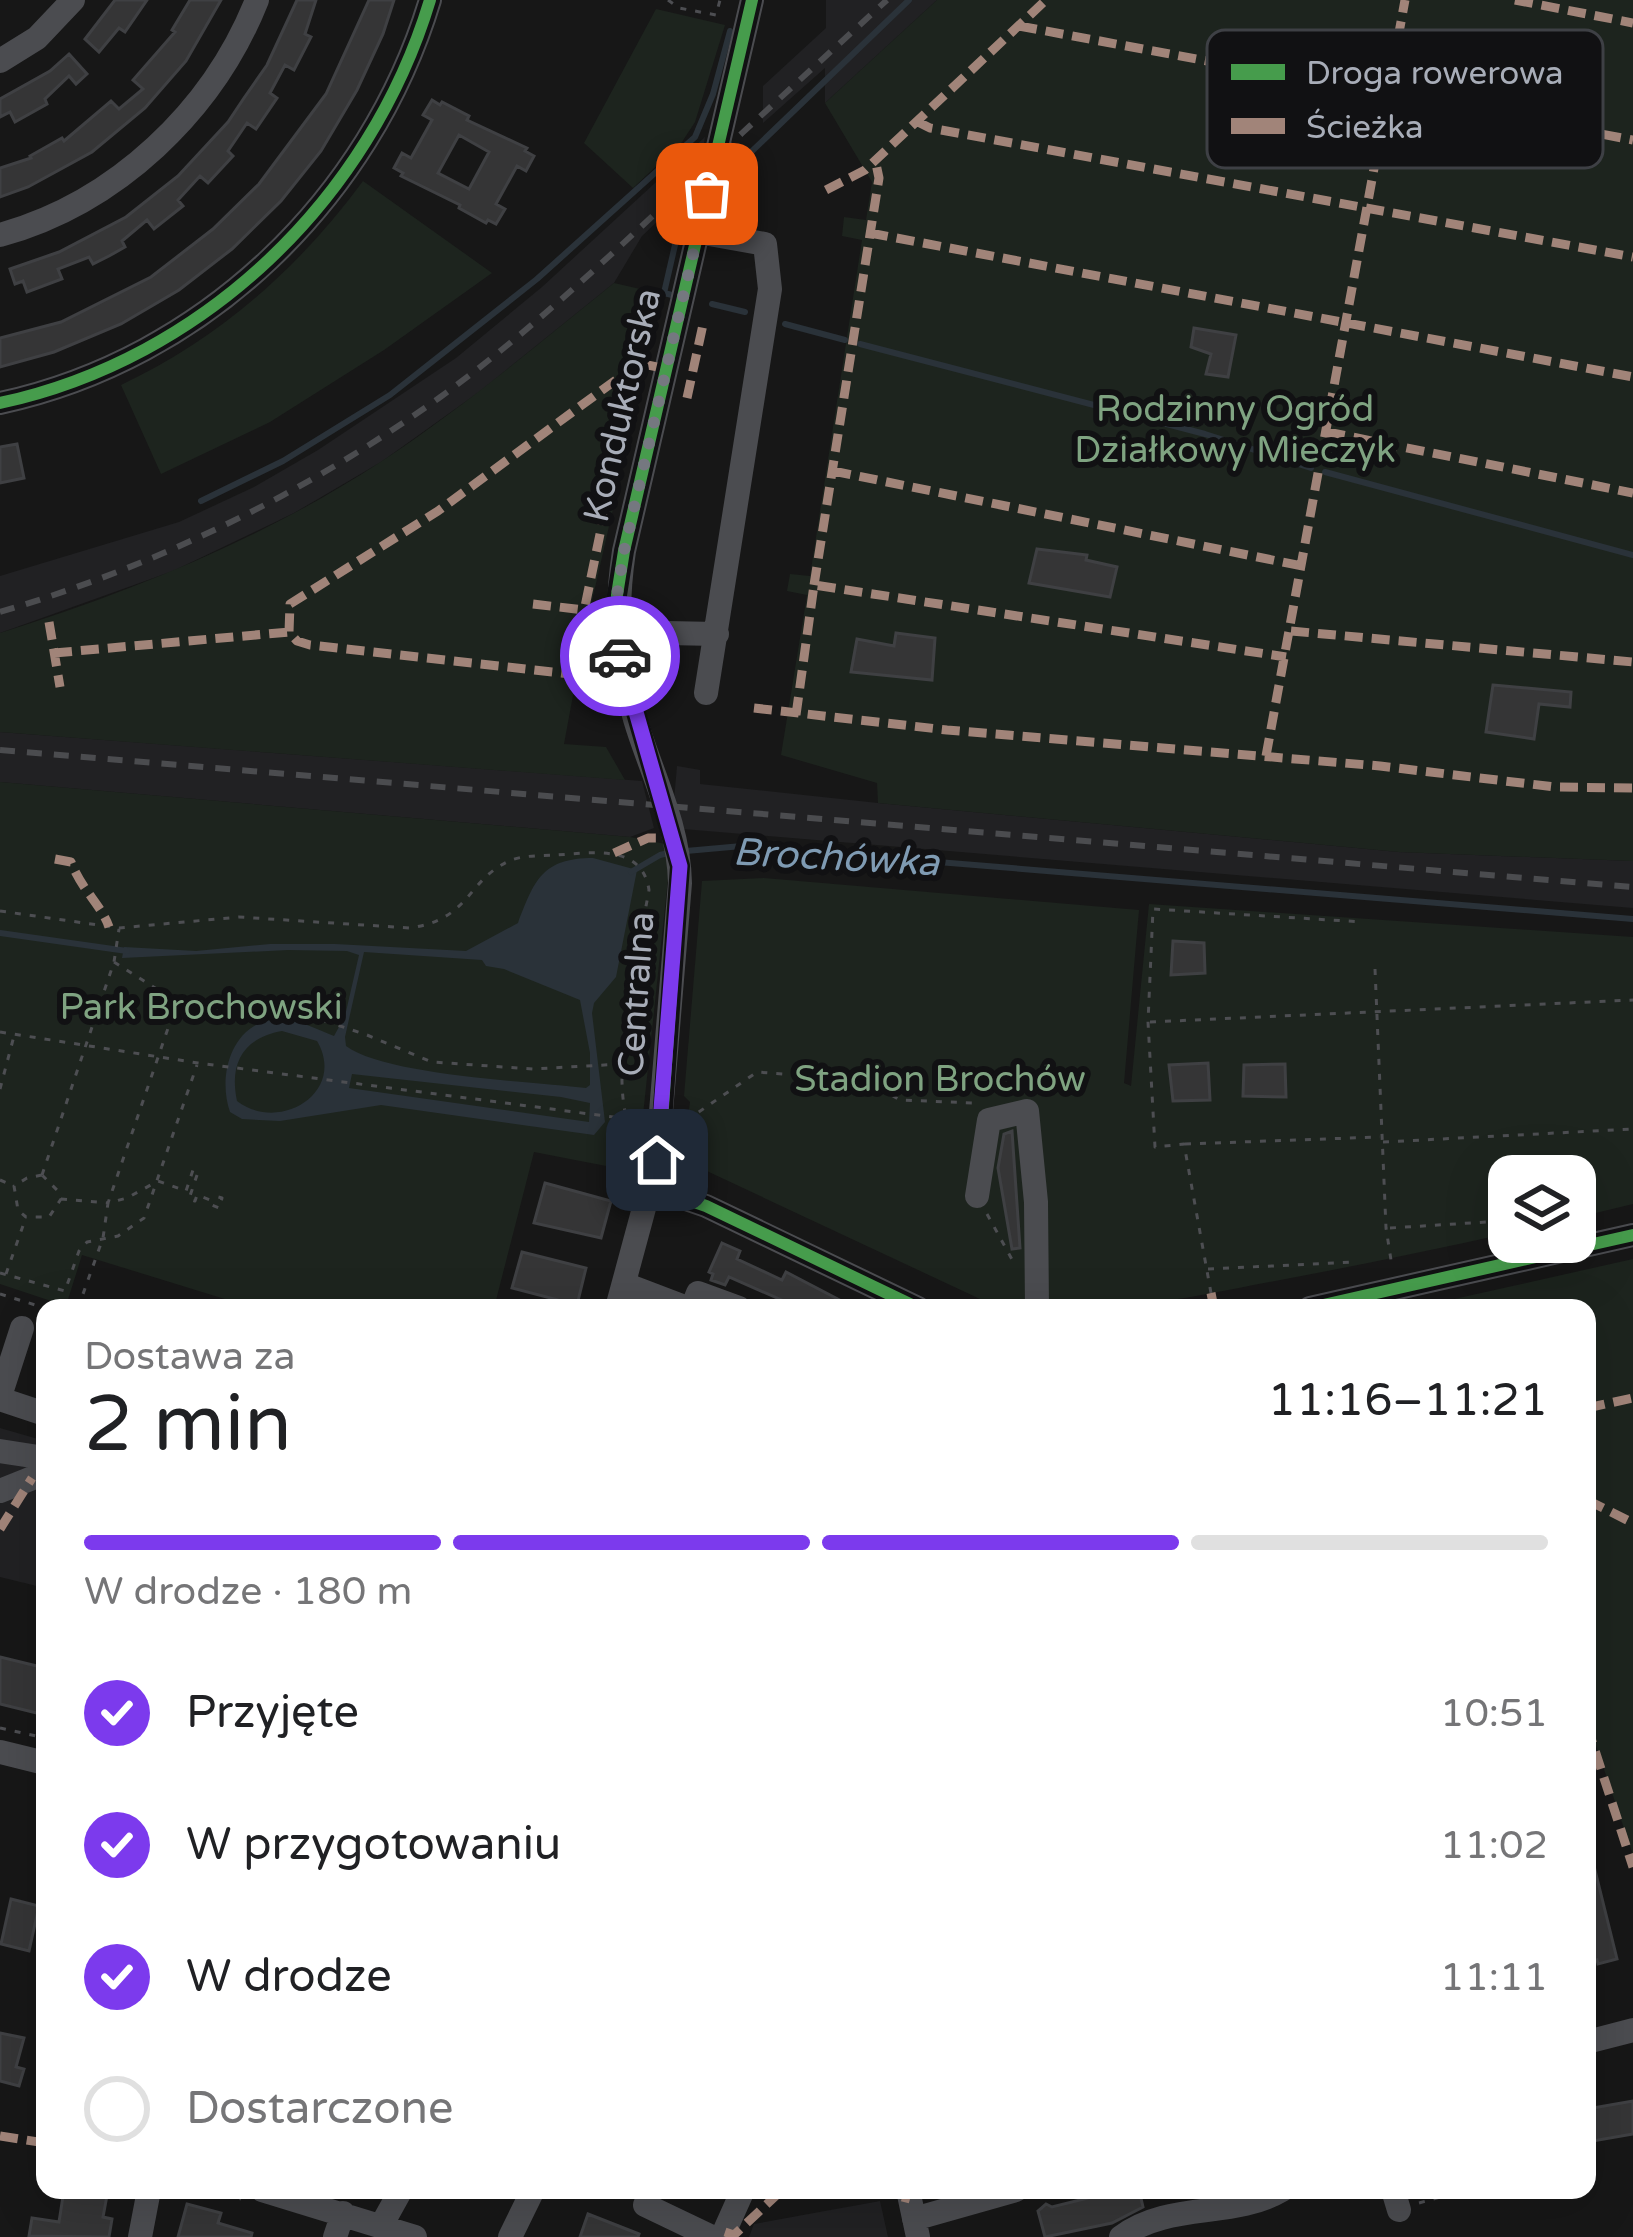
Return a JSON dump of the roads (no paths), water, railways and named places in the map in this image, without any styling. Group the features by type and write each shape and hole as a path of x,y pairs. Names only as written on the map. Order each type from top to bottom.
{"street":[{"path":"0,61 37,38 73,0"},
{"path":"0,235 67,208 148,155 214,80 257,0"},
{"path":"0,403 114,365 160,342 250,279 306,222 355,158 388,103 430,0"},
{"name":"Konduktorska","path":"672,831 625,682 617,635 624,551 752,0"},
{"path":"698,232 765,244 770,290 706,693"},
{"path":"625,682 662,671 666,633 717,634"},
{"name":"Centralna","path":"620,1296 651,1187 662,1121 680,866 672,831"},
{"path":"977,1196 988,1120 1027,1112 1036,1202 1037,1299"},
{"path":"651,1187 706,1206 899,1299"},
{"path":"1350,1299 1633,1235"},
{"path":"22,1328 0,1397 36,1411"},
{"path":"0,1451 36,1457"},
{"path":"0,1491 36,1477"},
{"path":"0,1752 36,1760"},
{"path":"1596,2040 1633,2030"},
{"path":"140,2237 147,2199"},
{"path":"282,2199 339,2225 381,2226 415,2237"},
{"path":"381,2226 396,2199"},
{"path":"510,2237 529,2199"},
{"path":"722,2237 739,2199"},
{"path":"916,2228 992,2199"},
{"path":"1121,2237 1200,2199 1234,2205 1253,2199"},
{"path":"644,2205 712,2237"}],"waterway":[{"path":"748,155 909,0"},
{"path":"201,501 283,461 390,395 537,279 695,137 713,94 730,31"},
{"path":"672,295 664,293 675,245 676,214"},
{"path":"712,304 745,312"},
{"path":"785,324 845,340"},
{"path":"860,344 1205,434 1311,468"},
{"path":"1325,472 1633,555"},
{"name":"Brochówka","path":"686,851 742,846 1633,919"},
{"name":"Brochówka","path":"631,872 673,852"},
{"name":"Brochówka","path":"0,933 127,951"}],"railway":[{"path":"0,612 116,573 228,523 336,465 439,398 559,301 887,0"},
{"path":"0,750 1633,887"}],"park label":[{"name":"Rodzinny Ogród Działkowy Mieczyk","path":"1235,428"},
{"name":"Park Brochowski","path":"201,1006"},
{"name":"Stadion Brochów","path":"940,1078"}]}
